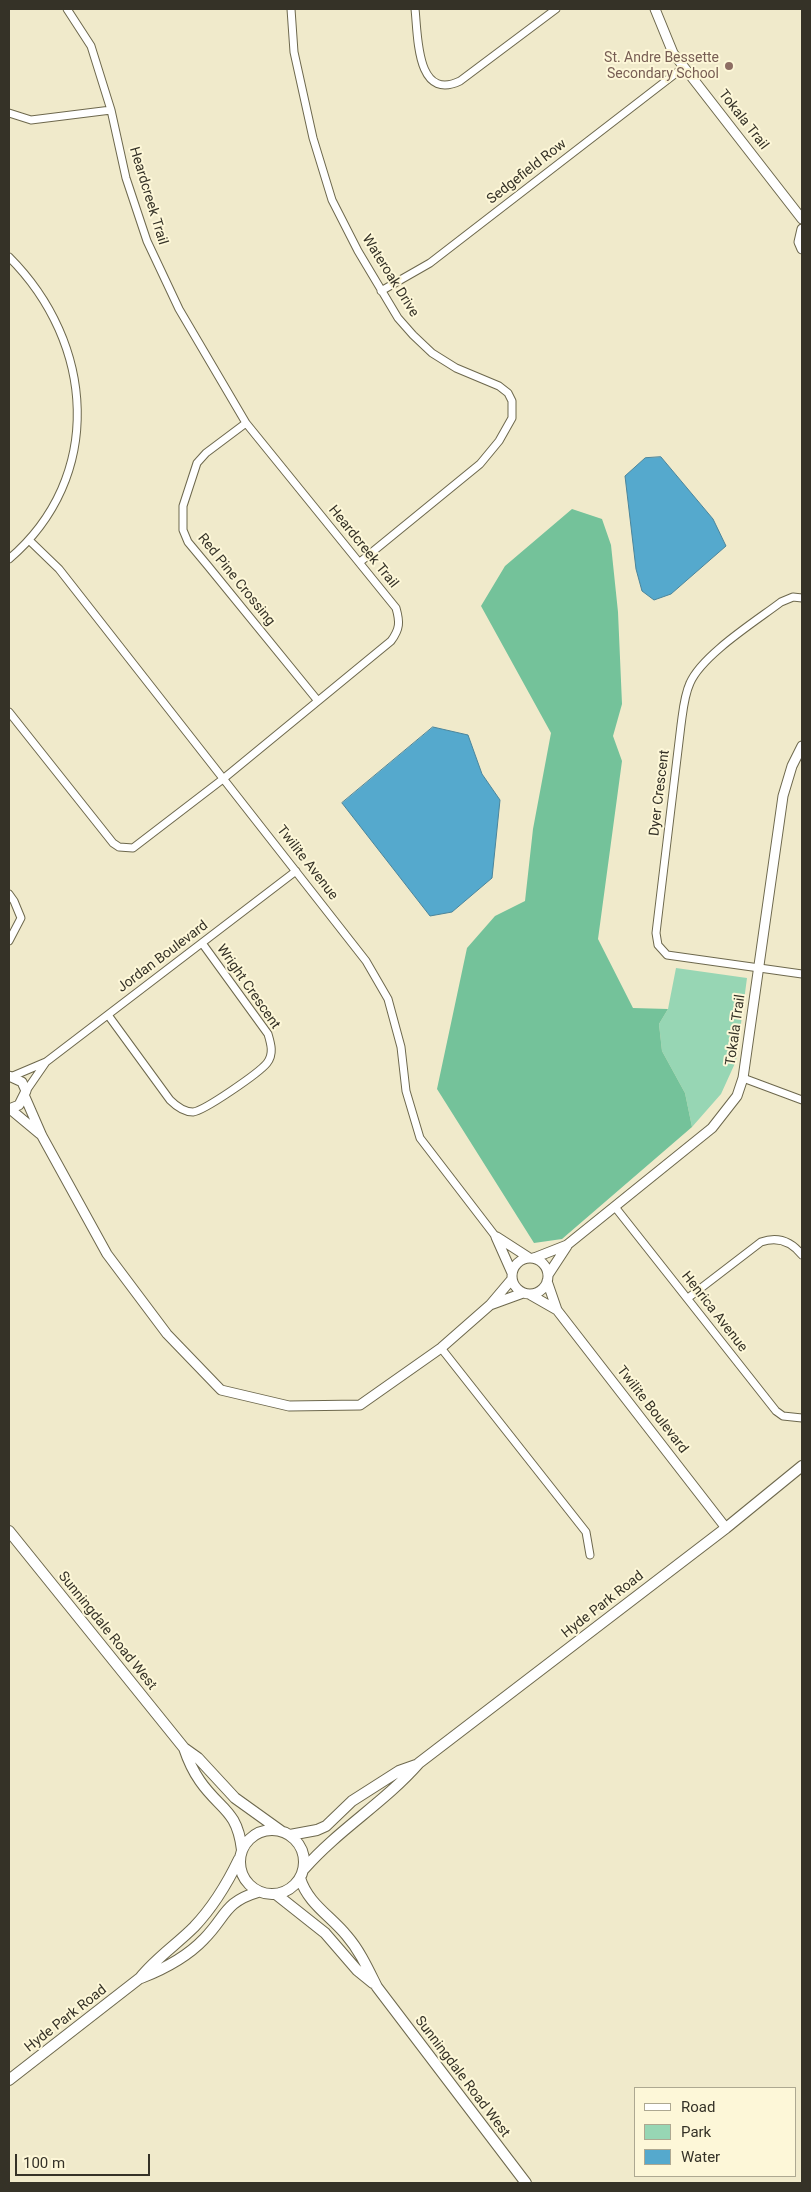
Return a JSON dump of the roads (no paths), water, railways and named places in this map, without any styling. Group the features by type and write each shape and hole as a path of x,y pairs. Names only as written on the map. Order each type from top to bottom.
{"main road":[{"name":"Hyde Park Road","path":"302,1873 326,1844 401,1783 419,1763 726,1528 802,1466"},
{"name":"Sunningdale Road West","path":"9,1531 184,1748 198,1758 235,1798 286,1833"},
{"name":"Sunningdale Road West","path":"184,1748 190,1765 200,1781 235,1820 240,1833 240,1855"},
{"name":"Hyde Park Road","path":"286,1833 317,1830 326,1826 352,1801 400,1772 419,1763"},
{"path":"272,1829 286,1833 302,1849 302,1873 286,1892 277,1894 258,1892 244,1878 240,1855 254,1835 272,1829"},
{"name":"Hyde Park Road","path":"9,2080 140,1978 153,1962 182,1938 205,1914 240,1855"},
{"name":"Sunningdale Road West","path":"302,1873 310,1899 356,1947 377,1987 526,2183"},
{"name":"Hyde Park Road","path":"140,1978 158,1971 191,1951 204,1939 236,1900 258,1892"},
{"name":"Sunningdale Road West","path":"277,1894 326,1932 357,1970 377,1987"}],"street":[{"name":"Heardcreek Trail","path":"9,712 119,847 133,848 223,779 391,641 398,633 400,621 396,608 246,423 179,309 147,241 126,178 111,110 91,46 67,9"},
{"name":"Wateroak Drive","path":"291,9 294,52 300,88 329,193 358,251 398,318 432,353 456,368 499,386 508,393 513,409 512,418 505,430 480,464 360,562"},
{"path":"415,9 423,70 435,83 445,85 460,82 556,9"},
{"name":"Tokala Trail","path":"655,9 666,39 684,66 802,219"},
{"name":"Sedgefield Row","path":"381,291 430,263 684,66"},
{"path":"9,113 31,120 111,110"},
{"path":"802,229 800,242 802,249"},
{"path":"9,257 28,276 46,301 63,334 77,391 78,418 74,446 57,500 30,541 9,559"},
{"name":"Red Pine Crossing","path":"246,423 206,453 197,463 182,506 183,530 188,542 318,701"},
{"name":"Twilite Avenue","path":"30,541 59,569 366,961 388,999 401,1047 406,1091 420,1138 496,1237 512,1276"},
{"name":"Dyer Crescent","path":"758,970 667,955 658,945 656,933 681,725 685,696 690,683 696,672 710,658 781,602 793,597 802,598"},
{"name":"Tokala Trail","path":"531,1257 567,1245 616,1207 712,1128 737,1096 743,1078 783,796 792,766 802,746"},
{"name":"Jordan Boulevard","path":"11,1076 46,1062 296,871"},
{"path":"9,894 21,918 9,941"},
{"name":"Wright Crescent","path":"108,1015 170,1100 180,1109 192,1112 206,1109 267,1063 272,1048 268,1034 202,943"},
{"path":"758,970 802,974"},
{"name":"Jordan Boulevard","path":"25,1094 46,1062"},
{"path":"11,1076 22,1082 42,1136 107,1254 167,1334 222,1390 289,1406 360,1405 441,1348 490,1305 512,1276 517,1262 531,1257 544,1264 548,1278 540,1291 526,1293 490,1305"},
{"path":"743,1078 802,1100"},
{"path":"25,1094 19,1105 9,1109 42,1136"},
{"name":"Henrica Avenue","path":"616,1207 776,1411 783,1416 802,1418"},
{"name":"Twilite Avenue","path":"496,1237 531,1257"},
{"path":"688,1298 761,1242 771,1238 781,1239 790,1243 802,1255"},
{"name":"Tokala Trail","path":"548,1278 567,1245"},
{"path":"512,1276 518,1289 526,1293"},
{"name":"Twilite Boulevard","path":"548,1278 557,1310 726,1528"},
{"name":"Twilite Boulevard","path":"526,1293 557,1310"},
{"path":"441,1348 586,1532 590,1555"}],"water":[{"path":"661,457 713,519 726,546 671,594 654,600 642,591 636,569 625,476 645,458"},
{"path":"433,727 468,735 482,774 500,800 492,878 452,912 430,916 342,803"}],"place":[{"name":"St. Andre Bessette Secondary School","path":"729,66"}]}
